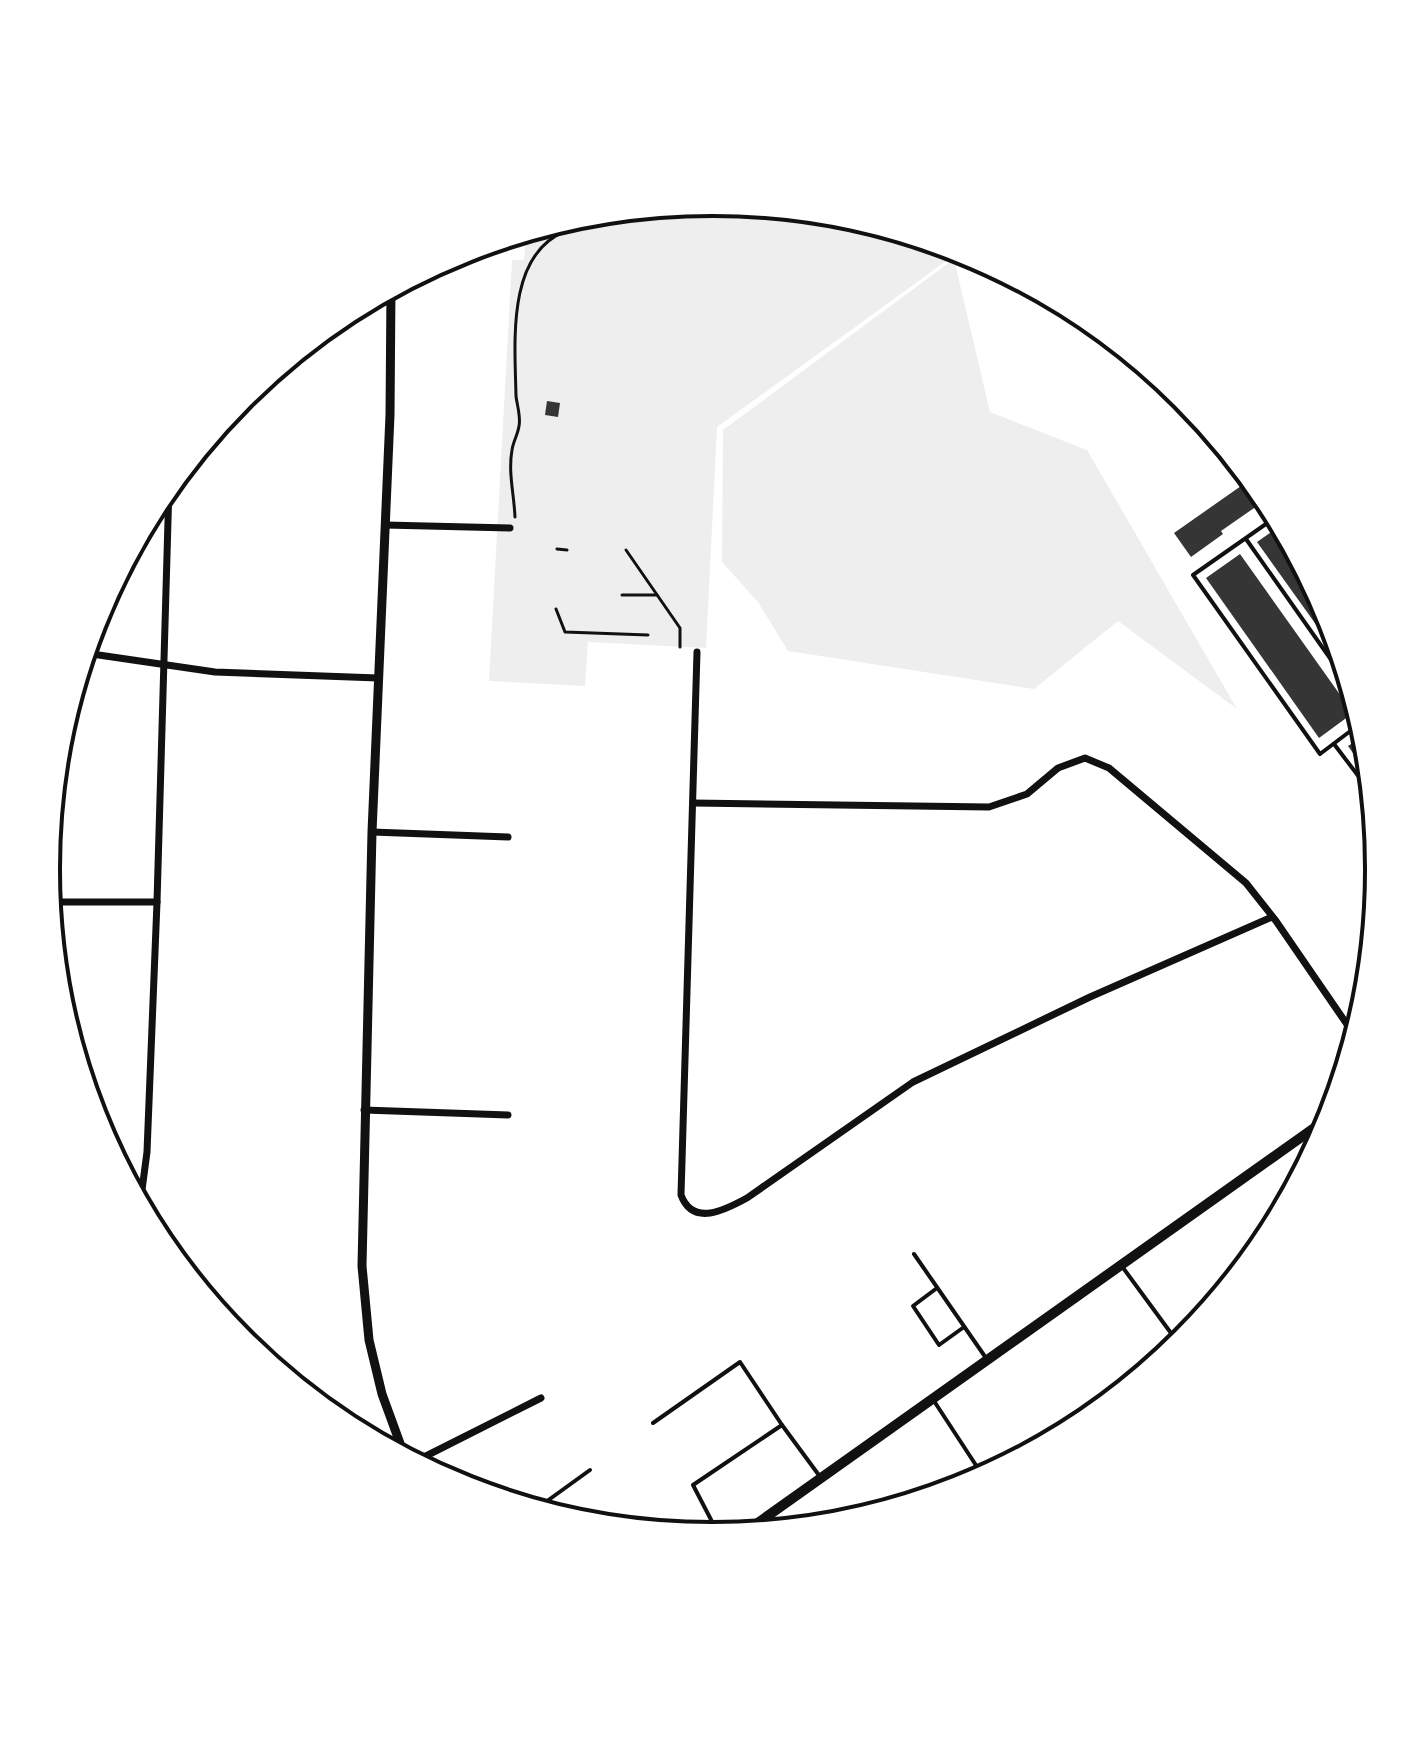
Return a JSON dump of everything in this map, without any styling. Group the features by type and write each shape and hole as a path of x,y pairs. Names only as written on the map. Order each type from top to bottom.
{"main road":[{"path":"763,1519 1310,1131"}],"street":[{"path":"391,301 390,415 364,1110 364,1303 382,1394 399,1441"},
{"path":"142,1187 147,1152 157,902 168,508"},
{"path":"385,525 510,528"},
{"path":"697,652 681,1195 690,1210 699,1214 720,1211 747,1198 913,1082 1090,997 1272,917"},
{"path":"97,655 215,672 378,678"},
{"path":"693,803 989,807 1027,794 1058,768 1085,758 1109,768 1246,883 1346,1023"},
{"path":"372,832 508,837"},
{"path":"61,902 157,902"},
{"path":"364,1110 508,1115"},
{"path":"427,1455 541,1398"}],"lane":[{"path":"1266,524 1193,575 1320,754 1350,732"},
{"path":"1246,539 1329,657"},
{"path":"1334,744 1357,775"},
{"path":"914,1254 987,1360"},
{"path":"1121,1265 1171,1333"},
{"path":"937,1288 913,1306 939,1345 964,1327"},
{"path":"653,1423 740,1362 821,1478"},
{"path":"932,1399 976,1466"},
{"path":"712,1522 693,1485 782,1425"},
{"path":"548,1500 590,1470"}],"path":[{"path":"515,517 511,460 512,446 520,425 516,399 518,298 525,275 545,242 557,236"},
{"path":"557,549 567,550"},
{"path":"626,550 680,628 680,647"},
{"path":"622,595 657,595"},
{"path":"556,609 565,632 648,635"}],"shaded area":[{"path":"712,216 798,222 840,229 947,260 717,427 706,648 588,642 585,686 489,681 512,260 524,260 525,245 585,229 627,222"},
{"path":"950,262 955,263 990,412 1087,450 1237,709 1118,621 1034,689 788,651 758,602 722,562 723,430"}],"building":[{"path":"547,401 560,403 558,417 545,415"},
{"path":"1241,486 1256,507 1191,557 1174,533"},
{"path":"1271,532 1298,580 1318,628 1257,542"},
{"path":"1240,554 1342,698 1347,718 1319,738 1206,578"}]}
